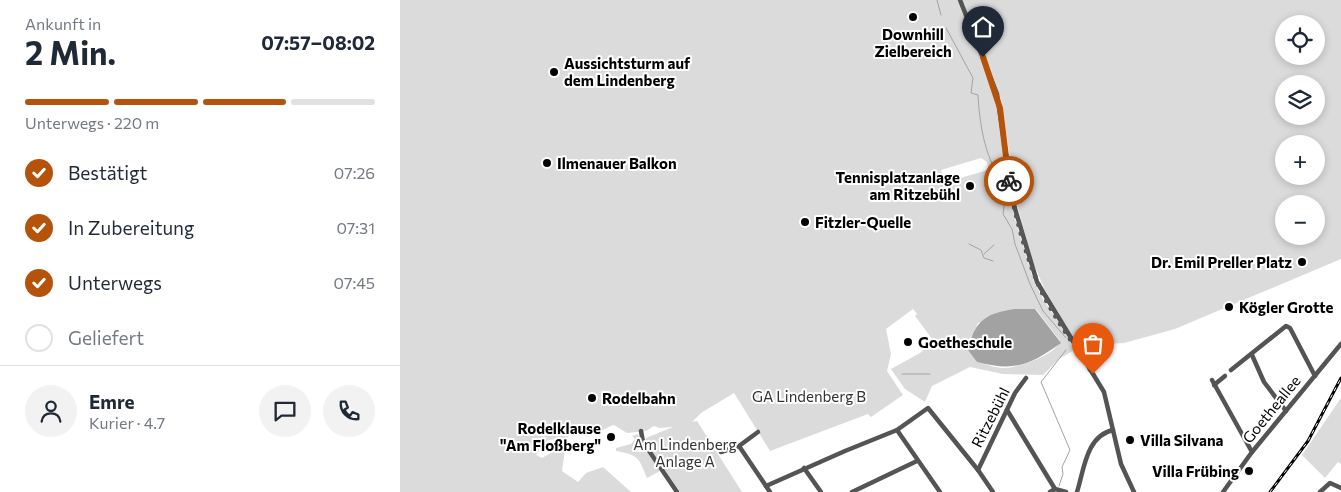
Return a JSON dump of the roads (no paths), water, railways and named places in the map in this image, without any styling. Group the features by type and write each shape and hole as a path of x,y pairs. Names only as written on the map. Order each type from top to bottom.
{"street":[{"path":"960,0 1000,108 1013,202 1035,276 1045,298 1100,385 1121,464 1134,492"},
{"path":"1231,370 1286,326 1290,328 1315,376"},
{"name":"Goetheallee","path":"1223,492 1252,452 1341,344"},
{"path":"1252,355 1264,382 1286,411"},
{"path":"1224,376 1213,382 1252,452"},
{"name":"Ritzebühl","path":"978,470 1015,393 1026,378"},
{"path":"766,486 896,430 928,408 978,470 993,492"},
{"path":"1007,410 1053,490 1066,492"},
{"path":"896,430 938,491"},
{"path":"1077,492 1091,446 1102,434 1113,430"},
{"path":"641,431 643,442 677,492"},
{"path":"721,452 739,446 758,432"},
{"path":"739,446 770,492"},
{"path":"852,492 917,461"},
{"path":"804,468 821,492"},
{"path":"1320,492 1330,482 1341,488"}],"waterway":[{"path":"937,0 941,15"},
{"path":"946,28 973,78 971,93 978,95 981,126 990,160 1001,177 1003,214 1012,229 1015,244 1030,284 1043,311 1066,338"},
{"path":"969,244 981,250 984,258 993,261"},
{"path":"984,254 994,245"},
{"path":"1059,486 1063,474 1062,467 1070,450 1041,382 1066,350"},
{"path":"902,374 930,374"}],"railway":[{"path":"1270,492 1308,441 1341,378"}],"place":[{"name":"Downhill Zielbereich","path":"913,17"},
{"name":"Aussichtsturm auf dem Lindenberg","path":"554,72"},
{"name":"Ilmenauer Balkon","path":"547,163"},
{"name":"Tennisplatzanlage am Ritzebühl","path":"970,186"},
{"name":"Fitzler-Quelle","path":"805,222"},
{"name":"Dr. Emil Preller Platz","path":"1302,262"},
{"name":"Kögler Grotte","path":"1229,307"},
{"name":"Goetheschule","path":"908,342"},
{"name":"Rodelbahn","path":"592,398"},
{"name":"Rodelklause \"Am Floßberg\"","path":"611,437"},
{"name":"Villa Silvana","path":"1130,440"},
{"name":"Villa Frübing","path":"1249,471"}],"park label":[{"name":"GA Lindenberg B","path":"809,396"},
{"name":"Am Lindenberg Anlage A","path":"685,452"}]}
